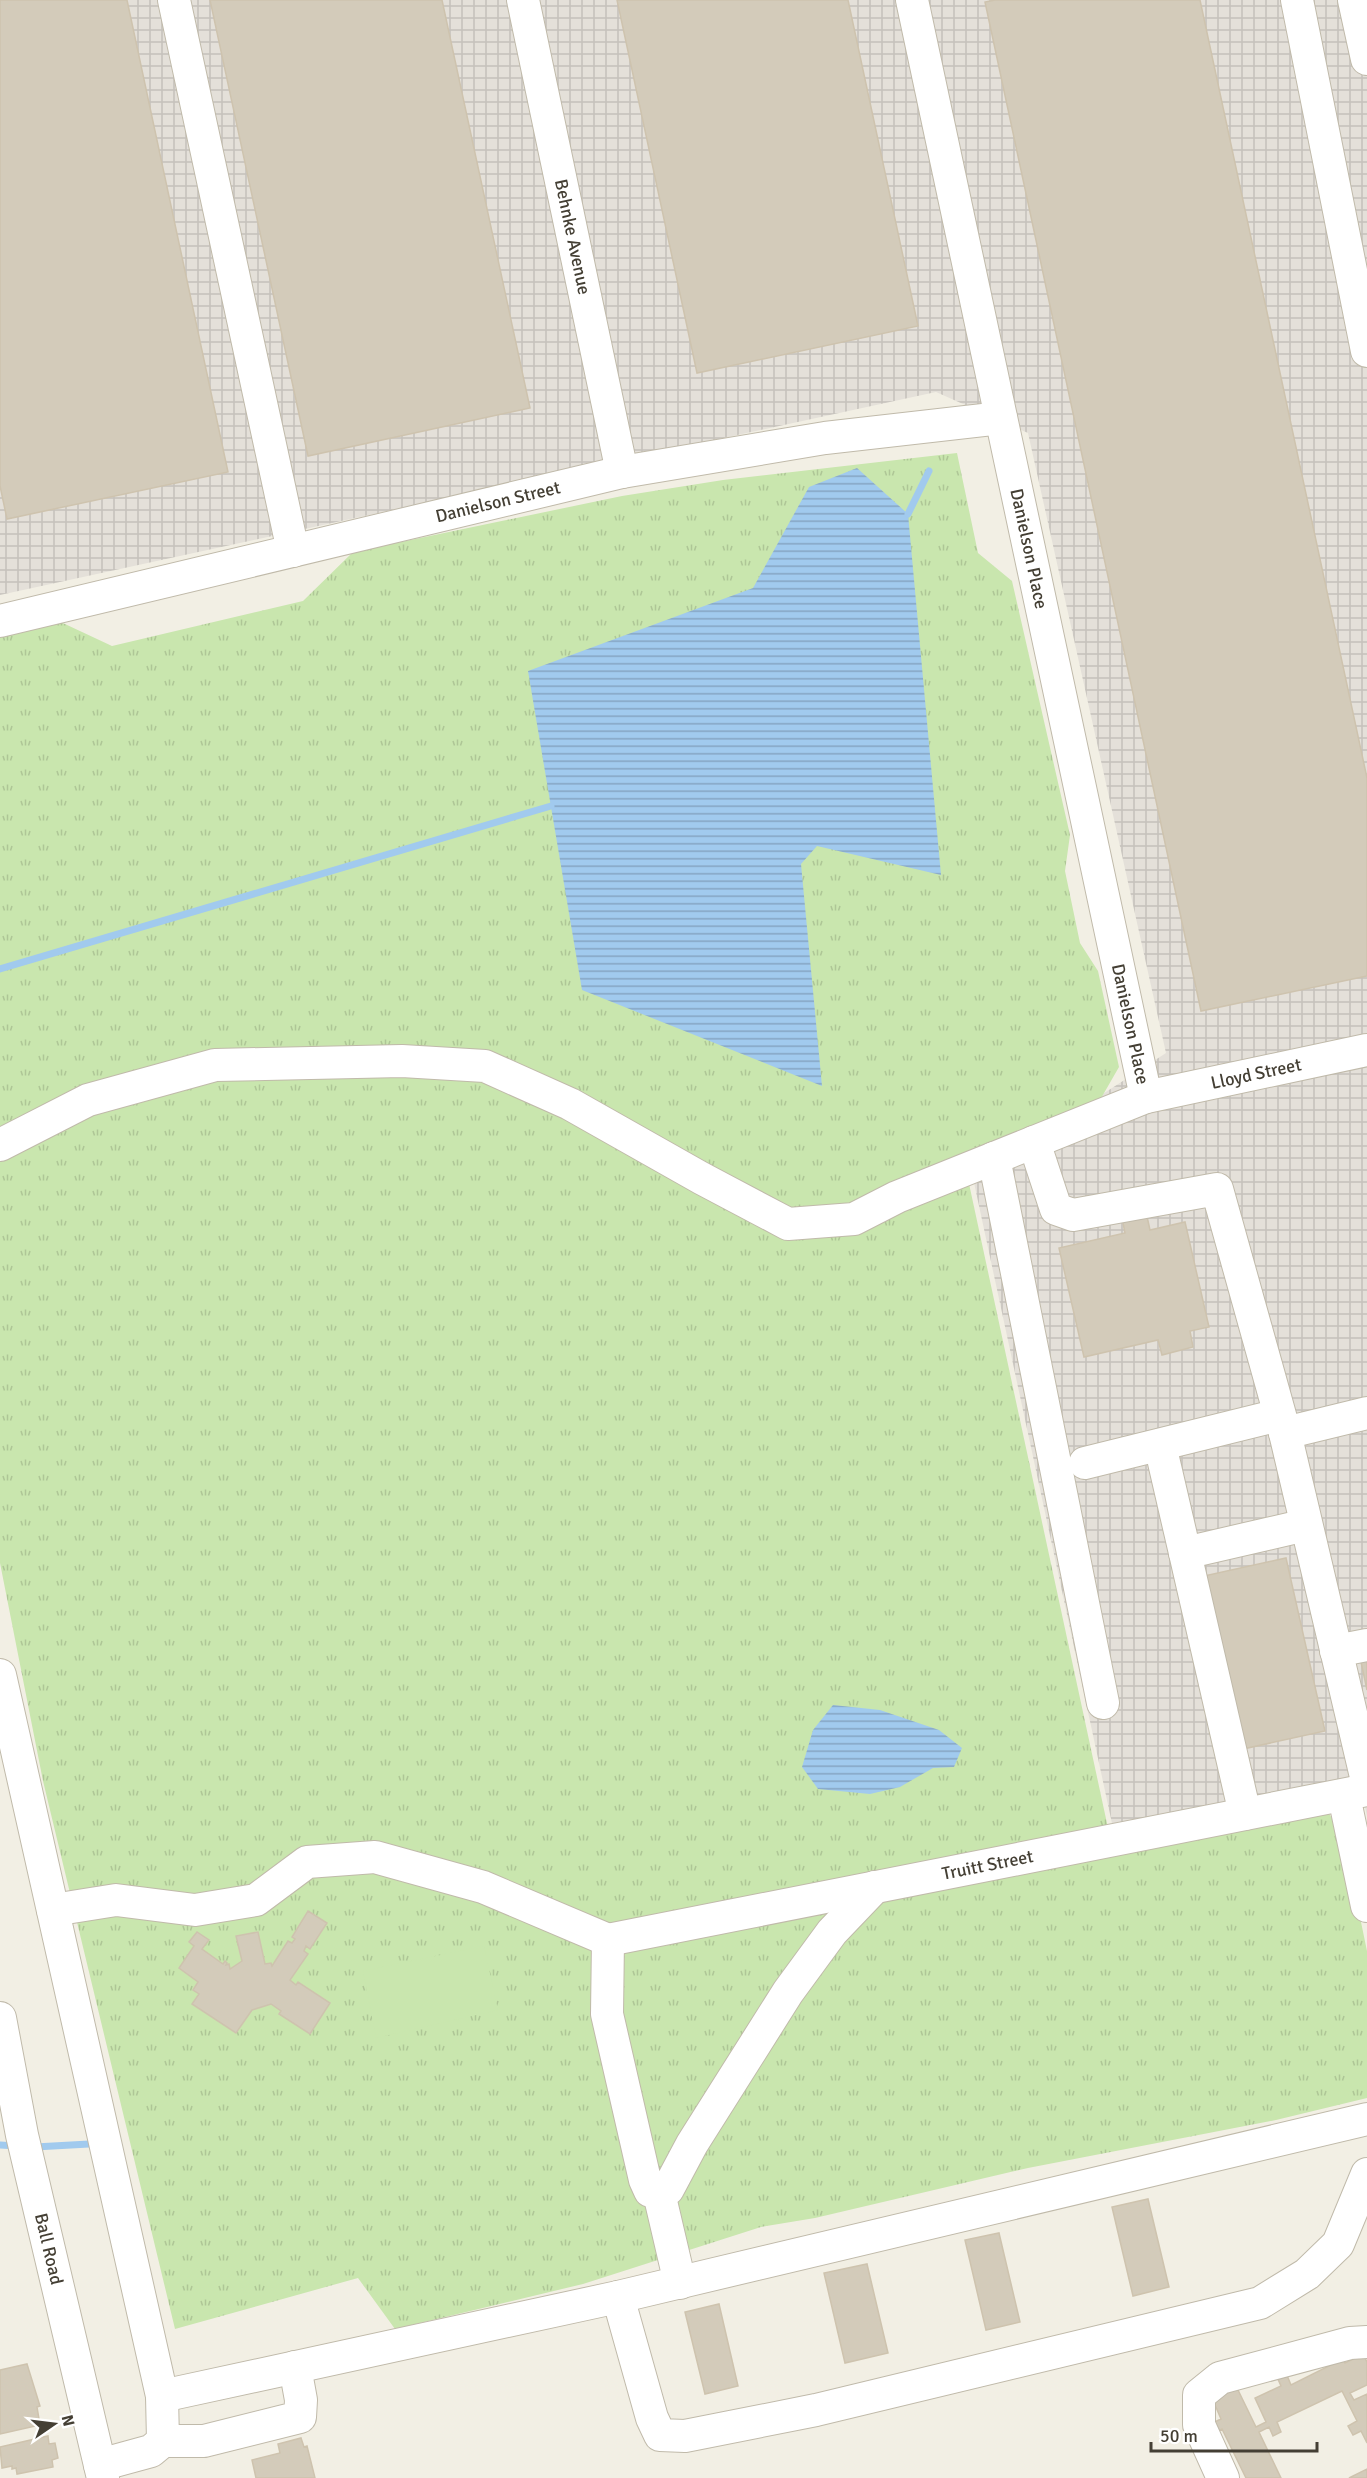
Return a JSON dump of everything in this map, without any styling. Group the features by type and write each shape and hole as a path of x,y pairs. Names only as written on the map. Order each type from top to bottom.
{"street":[{"path":"174,0 293,550"},
{"name":"Behnke Avenue","path":"523,0 622,472"},
{"path":"1297,0 1367,351"},
{"path":"1354,0 1367,59"},
{"name":"Danielson Place","path":"919,1 1001,418 1146,1097"},
{"name":"Danielson Street","path":"0,621 622,472 825,438 1001,418"},
{"name":"Lloyd Street","path":"0,1145 88,1100 215,1065 402,1061 484,1066 570,1104 788,1224 854,1219 897,1197 1146,1097 1367,1050"},
{"path":"1034,1142 1056,1209 1073,1215 1217,1189 1282,1424 1336,1651 1359,1789 1367,1906"},
{"path":"994,1158 1103,1703"},
{"path":"1085,1463 1160,1445 1282,1424 1367,1413"},
{"path":"1160,1445 1245,1814"},
{"path":"1185,1552 1306,1525"},
{"path":"1336,1651 1367,1645"},
{"path":"0,1675 162,2396 163,2441"},
{"name":"Truitt Street","path":"608,1940 1245,1814 1359,1789"},
{"path":"53,1910 116,1900 195,1910 215,1907 256,1900 307,1862 375,1857 483,1887 608,1940 607,2014 645,2180 650,2191 659,2193 668,2189 692,2144 788,1992 832,1932 875,1887"},
{"name":"Ball Road","path":"0,2018 17,2141 102,2471"},
{"path":"162,2396 680,2283 1367,2120"},
{"path":"618,2297 652,2418 660,2435 685,2436 816,2410 1260,2303 1307,2274 1338,2244 1367,2174"},
{"path":"659,2193 680,2283"},
{"path":"1223,2478 1199,2425 1198,2395 1220,2378 1350,2343 1367,2342"},
{"path":"102,2471 151,2451 163,2441 204,2441 300,2417 301,2400 296,2367"}],"shaded area":[{"path":"0,0 1367,0 1367,1816 1358,1775 1113,1828 973,1178 1166,1053 1028,433 936,392 0,595"}],"green space":[{"path":"957,453 978,553 1012,581 1070,835 1065,871 1080,943 1098,971 1119,1067 1096,1107 968,1179 1108,1828 1326,1808 1344,1840 1367,1951 1367,2098 1276,2120 1028,2168 815,2218 761,2227 583,2284 395,2329 358,2278 175,2329 43,1781 0,1563 0,630 50,617 112,646 303,601 353,552 622,496 723,480"},
{"path":"484,1946 498,2010 376,2038 363,1971"}],"water":[{"path":"857,468 908,514 941,875 817,846 801,864 822,1086 582,990 528,671 753,588 809,487"},
{"path":"833,1705 880,1710 939,1730 962,1748 954,1767 933,1768 900,1787 870,1794 818,1789 802,1767 813,1730"}],"building":[{"path":"0,0 127,0 228,472 7,519 0,486"},
{"path":"210,0 442,0 530,408 308,456"},
{"path":"617,0 848,0 918,326 697,373"},
{"path":"995,0 1200,0 1367,778 1367,976 1201,1011 985,2"},
{"path":"1146,1212 1150,1230 1185,1222 1209,1327 1190,1331 1193,1347 1162,1355 1158,1340 1084,1357 1059,1248 1125,1233 1122,1218"},
{"path":"1286,1558 1325,1731 1243,1749 1204,1576"},
{"path":"1367,1660 1367,1690 1361,1662"},
{"path":"308,1911 327,1923 310,1949 306,1946 304,1951 308,1954 290,1980 296,1985 298,1982 330,2003 310,2034 279,2014 281,2011 271,2004 252,2010 236,2033 192,2004 199,1994 193,1990 198,1982 179,1968 194,1946 189,1942 197,1932 209,1940 202,1949 223,1964 225,1961 226,1965 229,1964 230,1969 242,1961 236,1936 258,1932 265,1964 271,1963 272,1966 288,1941 292,1943 295,1939 292,1937"},
{"path":"1148,2199 1169,2287 1133,2296 1112,2207"},
{"path":"999,2233 1020,2322 986,2330 965,2240"},
{"path":"867,2264 888,2353 845,2363 824,2273"},
{"path":"719,2304 738,2386 705,2394 685,2312"},
{"path":"1339,2351 1345,2363 1363,2354 1367,2362 1367,2385 1350,2393 1354,2400 1367,2394 1367,2443 1361,2431 1353,2435 1348,2426 1357,2421 1342,2391 1277,2422 1281,2432 1273,2436 1269,2427 1259,2432 1281,2478 1246,2478 1222,2429 1213,2434 1208,2425 1221,2419 1213,2400 1237,2388 1256,2427 1266,2422 1255,2398 1281,2386 1277,2377 1286,2373 1291,2385 1333,2364 1329,2356"},
{"path":"27,2364 40,2406 37,2407 40,2425 0,2434 0,2370"},
{"path":"48,2436 49,2444 55,2443 58,2458 52,2460 53,2467 17,2474 16,2468 12,2469 12,2466 2,2468 0,2447"},
{"path":"301,2438 304,2447 307,2446 315,2478 256,2478 252,2460 280,2453 278,2444"},
{"path":"1367,2469 1367,2478 1349,2478"}],"waterway":[{"path":"908,514 929,471"},
{"path":"0,969 551,806"},
{"path":"35,2147 89,2144"},
{"path":"0,2145 17,2146"}]}
